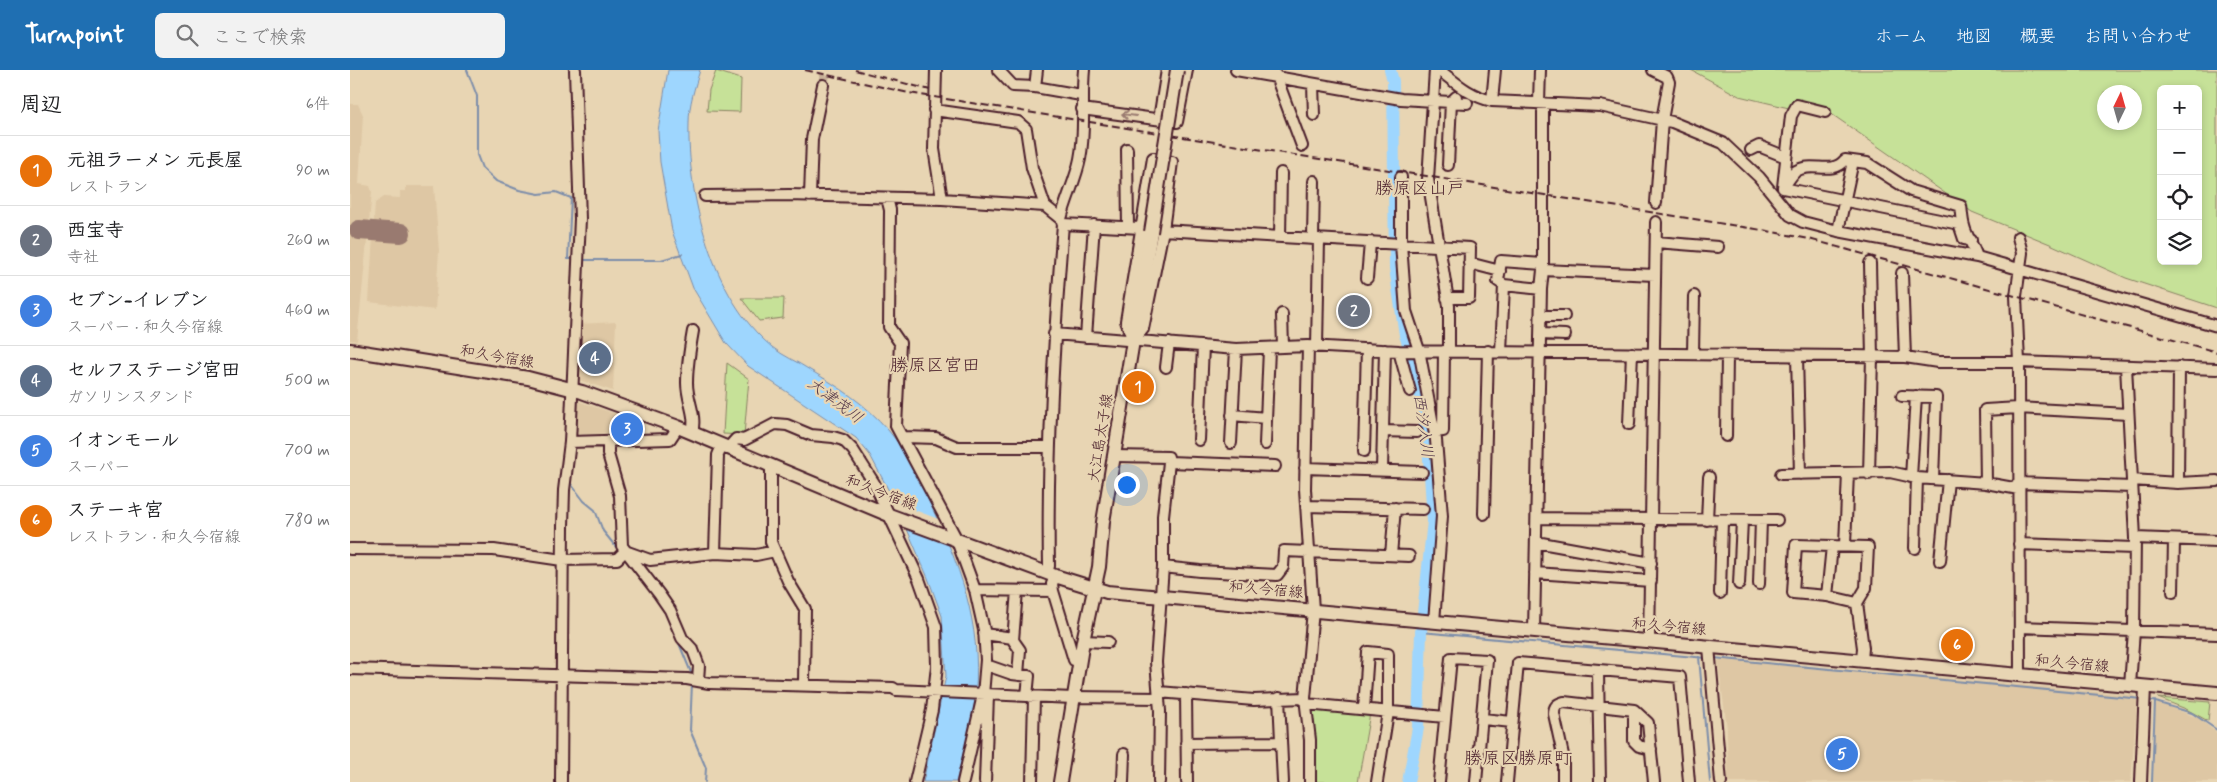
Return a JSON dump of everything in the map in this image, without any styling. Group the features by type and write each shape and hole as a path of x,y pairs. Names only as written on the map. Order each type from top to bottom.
{"main road":[{"name":"大江島太子線","path":"1060,782 1083,641 1099,567 1103,522 1177,70"},
{"name":"和久今宿線","path":"350,350 491,371 572,389 678,427 890,515 1051,575 1094,589 1160,597 2217,693"}],"street":[{"path":"561,782 564,490 570,442 580,219 575,70"},
{"path":"936,70 934,149 942,199"},
{"path":"998,70 1013,86 1035,87 1081,95"},
{"path":"1035,87 1037,70"},
{"path":"1080,662 1074,660 1053,591 1049,566 1049,447 1062,221 1080,160 1084,128 1081,95 1084,70"},
{"path":"1159,119 1167,70"},
{"path":"1082,109 1178,122 1187,70"},
{"path":"1236,70 1274,72 1313,84 1386,96 1467,103"},
{"path":"1435,70 1428,180 1447,298 1443,431 1435,432"},
{"path":"1439,70 1450,74 1462,89 1472,95 1492,101 1600,106 1662,120 1723,143 1759,177 1790,216 1803,222 1838,231 1977,257 2217,326"},
{"path":"1492,101 1495,70"},
{"path":"1534,631 1543,267 1540,70"},
{"path":"1653,70 1667,77 1669,82 1662,120 1656,204"},
{"path":"1274,72 1302,146"},
{"path":"1313,84 1314,114"},
{"path":"810,196 812,139 823,85"},
{"path":"1448,165 1451,102 1462,89"},
{"path":"1782,206 1791,116 1797,105 1826,112"},
{"path":"934,110 1018,122 1026,129 1032,168 1045,206 1062,221 1152,230 1401,244 1439,248 1470,248 1469,298 1447,298"},
{"path":"1751,150 1759,146 1786,157"},
{"path":"1127,149 1128,227"},
{"path":"1153,158 1172,162 1152,230 1153,158"},
{"path":"1783,188 1795,172 1811,166 1830,169 1841,166 1845,160 1867,163 1911,190 1961,206 1964,228 1977,257"},
{"path":"1838,231 1853,162"},
{"path":"1280,237 1281,173"},
{"path":"1401,177 1401,244 1406,311 1419,350 1435,432 1442,516 1433,622"},
{"path":"1310,782 1310,740 1305,701 1313,610 1308,552 1306,468 1316,239 1314,181"},
{"path":"1783,188 1959,224 1964,239 1971,240"},
{"path":"705,196 942,199 1045,206"},
{"path":"887,198 890,210 890,327 900,343 896,426 904,437 956,538 975,590 984,634 986,665 985,782"},
{"path":"1649,641 1656,222"},
{"path":"1086,337 1094,225"},
{"path":"2018,237 2022,253 2016,296 2019,362 2020,676"},
{"path":"1656,242 1718,246"},
{"path":"1367,278 1370,243"},
{"path":"1541,289 1504,285 1498,281 1501,261 1543,267 1655,275"},
{"path":"1469,263 1500,271"},
{"path":"1869,474 1872,357 1870,263"},
{"path":"1902,273 1905,358"},
{"path":"1502,352 1504,285"},
{"path":"1693,354 1694,296"},
{"path":"1282,314 1283,347"},
{"path":"1541,316 1564,316"},
{"path":"692,434 695,421 689,404 687,385 693,331"},
{"path":"1054,334 1236,349 1312,346 1386,350 1872,357 1938,362 2019,362 2217,369"},
{"path":"1541,334 1565,335"},
{"path":"1166,367 1169,342"},
{"path":"1199,440 1203,346"},
{"path":"1230,443 1236,349"},
{"path":"1265,444 1269,349"},
{"path":"1364,452 1367,349"},
{"path":"1382,470 1386,350"},
{"path":"1399,350 1410,391"},
{"path":"1484,514 1488,351"},
{"path":"1630,424 1632,354"},
{"path":"1726,436 1727,355"},
{"path":"1797,356 1800,474"},
{"path":"2126,366 2134,543 2134,631 2130,685"},
{"path":"2178,482 2179,367"},
{"path":"1902,396 1936,397 1933,479"},
{"path":"1915,548 1916,396"},
{"path":"1986,483 1986,410 2018,408 2128,414"},
{"path":"1232,415 1266,418"},
{"path":"715,553 718,455 736,439 744,440 775,424 787,425 811,435 843,440 864,464 919,579 936,628 937,666 932,710 915,782"},
{"path":"570,442 670,439 678,427"},
{"path":"1383,431 1417,432"},
{"path":"904,437 936,438 957,447 1049,447"},
{"path":"608,441 608,454 620,496 622,546 670,610 682,638 693,650 698,666 698,680"},
{"path":"1115,456 1168,456 1169,462 1163,516 1163,567 1156,662 1159,695 1159,782"},
{"path":"1169,462 1275,466"},
{"path":"771,467 772,542 788,581 805,609 804,684"},
{"path":"1306,468 1422,472"},
{"path":"1781,474 1869,474 1890,472 1914,477 2018,486 2217,481"},
{"path":"1845,545 1848,473"},
{"path":"1707,520 1708,477"},
{"path":"1940,561 1948,480"},
{"path":"1306,506 1424,509"},
{"path":"1392,555 1394,508"},
{"path":"1536,518 1777,520"},
{"path":"1720,593 1722,520"},
{"path":"1739,584 1742,520"},
{"path":"1759,584 1761,520"},
{"path":"2019,544 2134,543 2174,540 2217,541"},
{"path":"2173,592 2174,540"},
{"path":"1536,542 1651,563"},
{"path":"1857,603 1827,596 1793,593 1796,545 1845,545 1868,548 1866,588 1857,603 1863,648 1862,660"},
{"path":"1827,596 1832,546"},
{"path":"350,549 494,550 562,560 616,559 625,551"},
{"path":"1163,567 1277,575 1283,567 1284,550 1409,556"},
{"path":"625,551 650,560 715,553 756,555 775,552"},
{"path":"1741,571 1760,571"},
{"path":"1535,573 1651,581"},
{"path":"975,590 1053,591"},
{"path":"1017,591 1013,638 1020,650 1018,675"},
{"path":"2020,627 2217,634"},
{"path":"984,634 1013,638"},
{"path":"1083,641 1108,642"},
{"path":"1709,647 1721,782"},
{"path":"1364,709 1368,652 1388,654 1388,712 1377,782"},
{"path":"1439,782 1452,658 1487,660 1476,782"},
{"path":"1507,782 1518,663 1598,672 1680,677 1689,782"},
{"path":"986,665 1018,675 1029,676 1032,782"},
{"path":"350,669 562,674 687,679 708,683 804,684 893,688 896,690 933,694 1073,697 1186,694 1254,700 1279,698 1388,712 1446,717"},
{"path":"1598,672 1600,782"},
{"path":"2141,782 2145,687"},
{"path":"1186,694 1186,782"},
{"path":"963,782 986,695"},
{"path":"1279,698 1283,782"},
{"path":"1563,782 1563,755 1554,708 1564,702 1634,710 1648,722 1654,782"},
{"path":"1634,710 1634,741 1638,746 1651,749"},
{"path":"1483,719 1512,722"},
{"path":"1186,743 1280,742"},
{"path":"1123,782 1124,754"}],"shaded area":[{"path":"350,104 358,104 363,115 359,184 370,186 372,192 357,341 350,340"},
{"path":"406,186 434,186 439,251 435,310 369,302 375,203 384,197 400,198 400,191 406,191"},
{"path":"616,322 613,391 576,379 579,324"},
{"path":"575,400 644,424 643,433 573,434"},
{"path":"1723,658 2133,695 2137,700 2131,782 1728,782 1727,728 1718,661"},
{"path":"2159,703 2198,718 2217,733 2217,782 2153,782 2155,705"}],"green space":[{"path":"1691,70 2217,70 2217,308 2126,278 1972,212 1830,113 1793,109 1739,96"},
{"path":"716,71 741,79 740,112 707,111 709,90"},
{"path":"741,298 784,298 783,318 759,321"},
{"path":"727,363 749,379 744,435 723,434"},
{"path":"2158,698 2210,702 2208,721 2186,709"},
{"path":"1316,708 1370,713 1358,782 1316,782 1316,737 1312,712"}],"water":[{"name":"大津茂川","path":"668,70 700,70 689,115 693,181 707,244 733,302 751,326 772,347 852,397 880,421 895,439 914,469 945,535 969,606 974,630 976,655 974,706 956,782 923,782 946,676 942,616 898,508 870,455 856,438 748,366 726,343 693,288 672,231 660,162 658,131"}],"pier":[{"path":"891,501 941,520 952,545 904,526"}],"waterway":[{"path":"467,70 477,96 477,155 482,168 496,181 519,190 539,194 556,192 571,198 568,259 576,259"},
{"name":"西汐入川","path":"1390,70 1393,81 1395,268 1405,335 1413,358 1423,408 1428,443 1433,521 1421,632 1418,728 1408,782"},
{"path":"583,260 661,260 682,254"},
{"path":"571,484 584,501 595,510 603,531 620,552"},
{"path":"1421,632 1706,658"},
{"path":"676,636 692,675"},
{"path":"1699,657 1710,782"},
{"path":"1714,658 2142,699"},
{"path":"692,683 690,730 706,768 705,782"},
{"path":"2149,700 2192,713 2217,730"},
{"path":"2152,782 2155,701"}],"taxiway":[{"path":"359,230 401,233"}],"tunnel":[{"path":"823,85 826,70"}],"railway":[{"path":"805,70 909,93 1809,239 2217,352"},
{"path":"855,70 930,90"}],"place":[{"name":"西宝寺","path":"1354,311"},
{"name":"セルフステージ宮田","path":"595,358"},
{"name":"元祖ラーメン 元長屋","path":"1138,387"},
{"name":"セブン-イレブン","path":"627,429"},
{"name":"ステーキ宮","path":"1957,645"},
{"name":"イオンモール","path":"1842,754"}],"district":[{"name":"勝原区山戸","path":"1420,189"},
{"name":"勝原区宮田","path":"935,366"},
{"name":"勝原区勝原町","path":"1518,759"}]}
